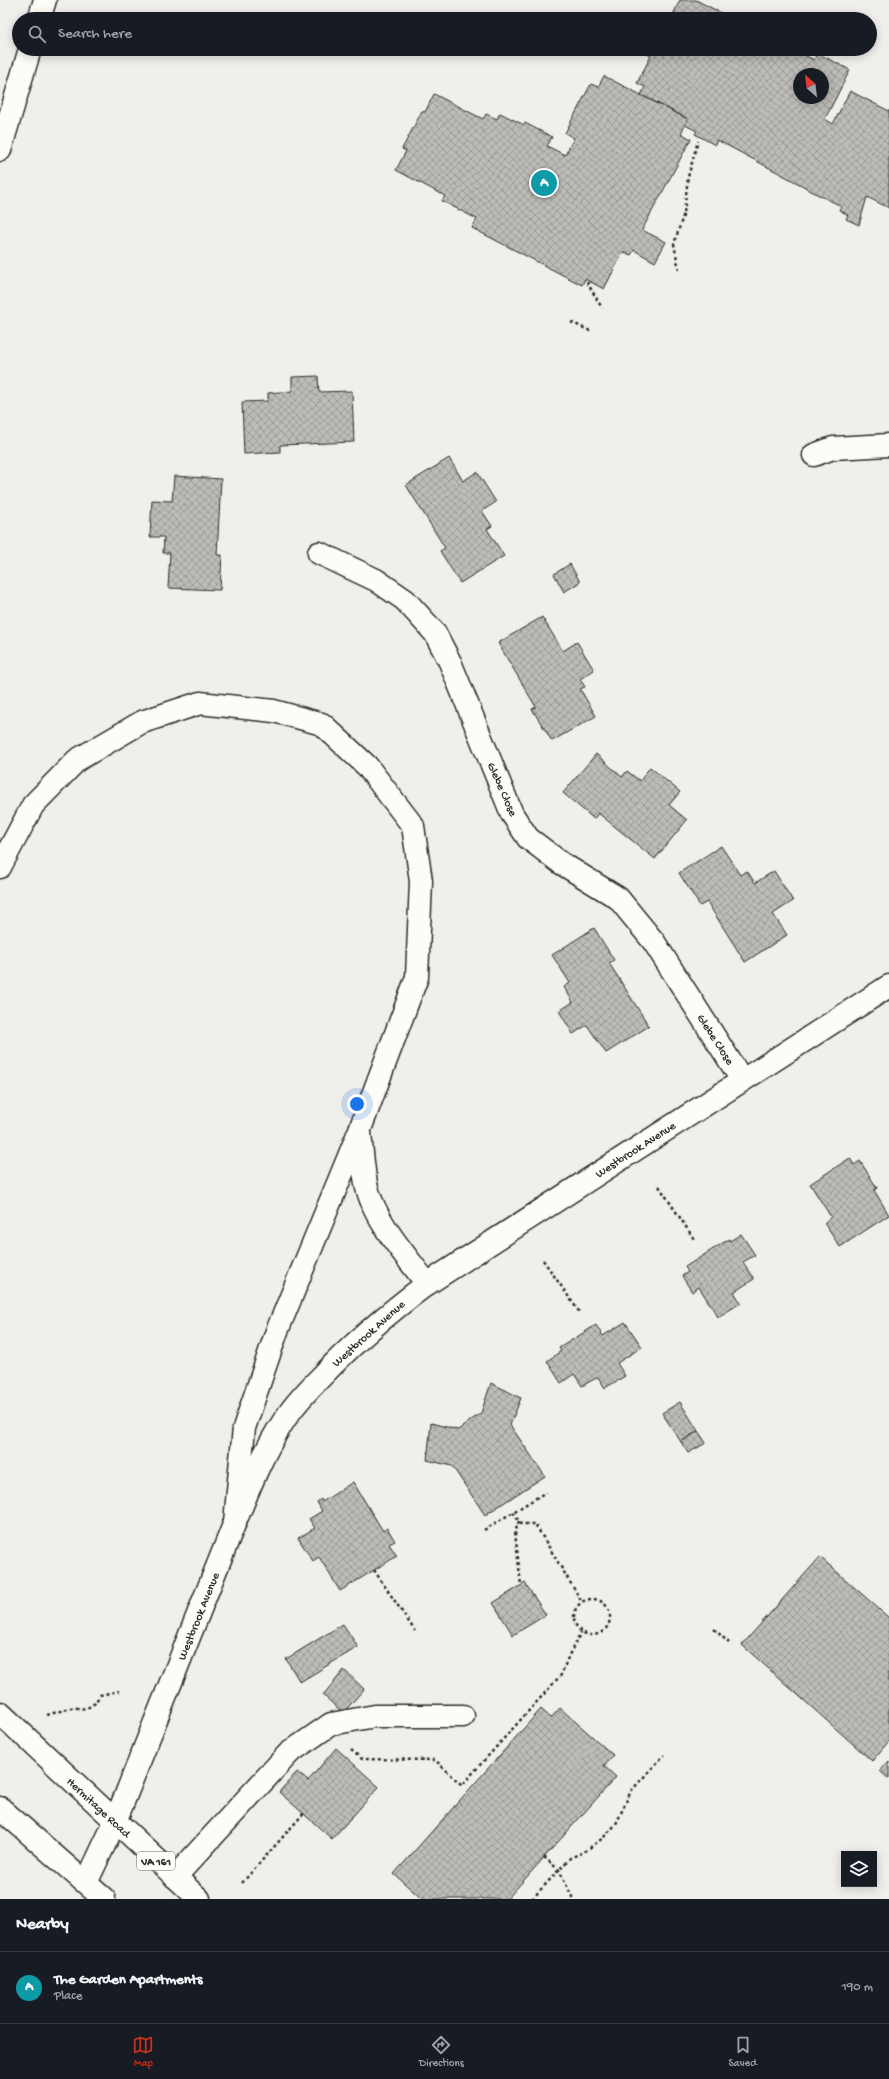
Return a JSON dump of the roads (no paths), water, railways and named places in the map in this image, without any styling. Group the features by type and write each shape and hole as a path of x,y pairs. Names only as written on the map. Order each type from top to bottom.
{"main road":[{"path":"42,12 45,0"},
{"path":"0,150 28,56"},
{"path":"814,455 833,448 889,445"},
{"name":"Glebe Close","path":"319,553 376,580 405,600 435,633 450,662 512,814 528,838 561,863 618,898 654,942 742,1080"},
{"path":"0,867 33,805 77,760 142,722 200,703 274,711 322,724 367,766 413,826 421,881 417,977 359,1132 278,1331 244,1428 235,1522"},
{"name":"Westbrook Avenue","path":"86,1884 115,1822 235,1522 262,1459 283,1421 311,1387 348,1348 390,1311 427,1284 889,986"},
{"path":"359,1132 367,1188 376,1210 385,1227 427,1284"},
{"name":"Hermitage Road","path":"0,1713 199,1899"},
{"path":"175,1877 289,1752 331,1724 375,1716 463,1716"},
{"path":"0,1808 104,1899"}],"place":[{"name":"The Garden Apartments","path":"544,183"}]}
